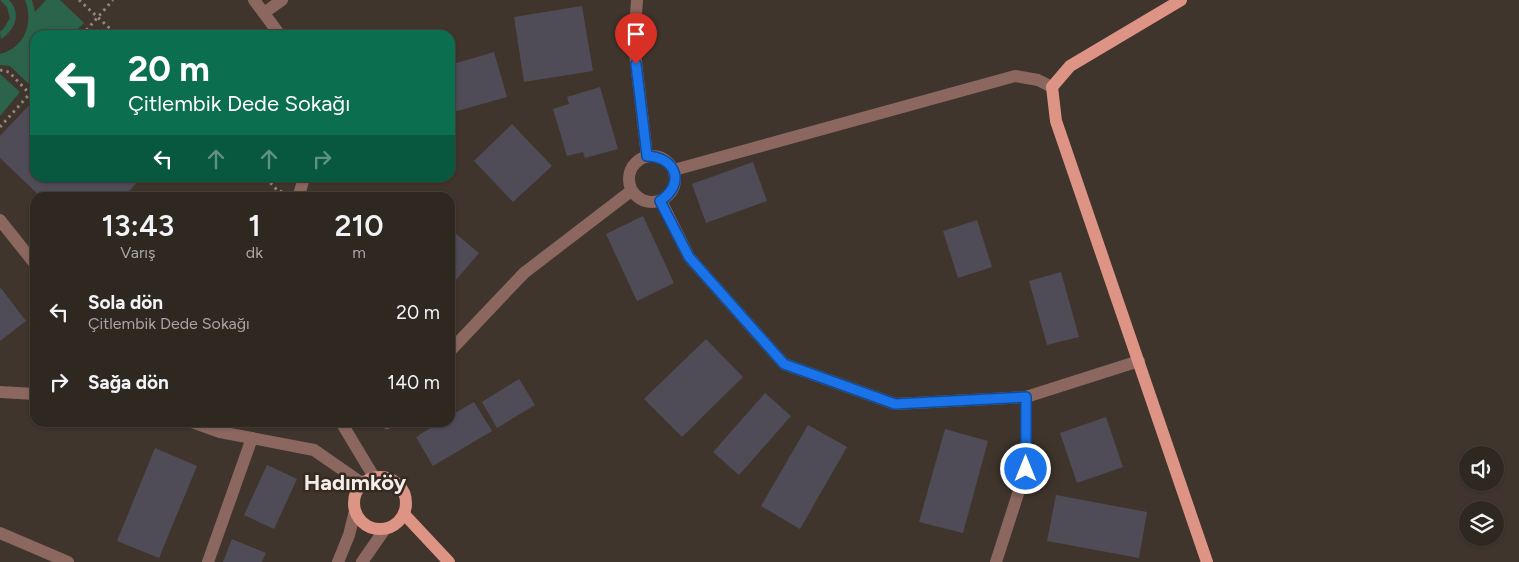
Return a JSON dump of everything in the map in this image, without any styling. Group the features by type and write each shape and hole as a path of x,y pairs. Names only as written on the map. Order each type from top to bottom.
{"main road":[{"path":"1181,0 1070,66 1052,87 1056,121 1207,562"},
{"path":"374,478 390,479 403,490 406,498 404,514 399,521 384,529 370,527 363,523 355,511 356,494 363,484 374,478"},
{"path":"404,514 449,562"}],"street":[{"path":"254,0 276,30"},
{"path":"264,13 282,0"},
{"path":"638,0 634,45 647,156"},
{"path":"674,170 1015,76 1038,80 1052,87"},
{"path":"647,156 658,156 667,161 674,170 676,179 674,188 660,201 649,203 639,199 631,191 628,180 630,169 637,160 647,156"},
{"path":"455,346 524,273 631,191"},
{"path":"660,201 689,257 784,364 895,404 1026,397 1139,361"},
{"path":"0,220 30,258"},
{"path":"0,392 30,394"},
{"path":"996,562 1026,469 1026,397"},
{"path":"206,427 220,432 314,450 363,484"},
{"path":"344,427 374,478"},
{"path":"208,562 252,438"},
{"path":"338,562 349,535 355,511"},
{"path":"362,562 384,529"},
{"path":"0,533 68,562"}],"path":[{"path":"79,0 111,30"},
{"path":"87,30 113,0"},
{"path":"0,70 9,72 30,94 0,127"}],"green space":[{"path":"0,0 9,0 13,5 16,16 10,31 1,39 0,32 10,18 7,7"},
{"path":"25,0 32,0 35,12 46,0 60,0 84,23 77,30 30,30 29,84 10,66 0,65 0,54 16,46 25,33 28,25 28,8"},
{"path":"0,74 20,92 0,116"}],"building":[{"path":"582,6 593,71 524,82 514,17"},
{"path":"494,52 507,97 455,112 455,64"},
{"path":"600,87 618,149 585,158 583,152 567,156 553,109 569,104 567,97"},
{"path":"30,104 30,182 137,182 128,192 36,192 0,158 0,136"},
{"path":"512,124 552,166 513,202 474,161"},
{"path":"753,162 767,201 706,223 692,184"},
{"path":"643,216 674,283 637,301 606,234"},
{"path":"977,220 992,267 958,278 943,231"},
{"path":"455,233 479,253 455,279"},
{"path":"1061,272 1079,337 1047,345 1029,281"},
{"path":"0,287 26,321 0,341"},
{"path":"706,339 743,377 682,437 644,399"},
{"path":"519,379 535,405 497,428 482,402"},
{"path":"765,393 791,416 739,475 713,452"},
{"path":"474,402 492,431 433,466 416,437 432,427 455,427 455,413"},
{"path":"1106,417 1123,467 1077,483 1060,433"},
{"path":"808,425 847,447 800,529 761,506"},
{"path":"945,429 988,441 963,533 919,522"},
{"path":"155,448 197,466 159,558 117,541"},
{"path":"267,465 297,479 274,529 244,515"},
{"path":"1056,495 1147,512 1139,558 1047,541"},
{"path":"232,539 266,553 262,562 223,562"}],"district":[{"name":"Hadımköy","path":"355,482"}],"route":[{"path":"636,64 647,156 658,156 667,161 674,170 676,179 674,188 668,196 660,201 689,257 784,364 895,404 1026,397 1026,469"}]}
